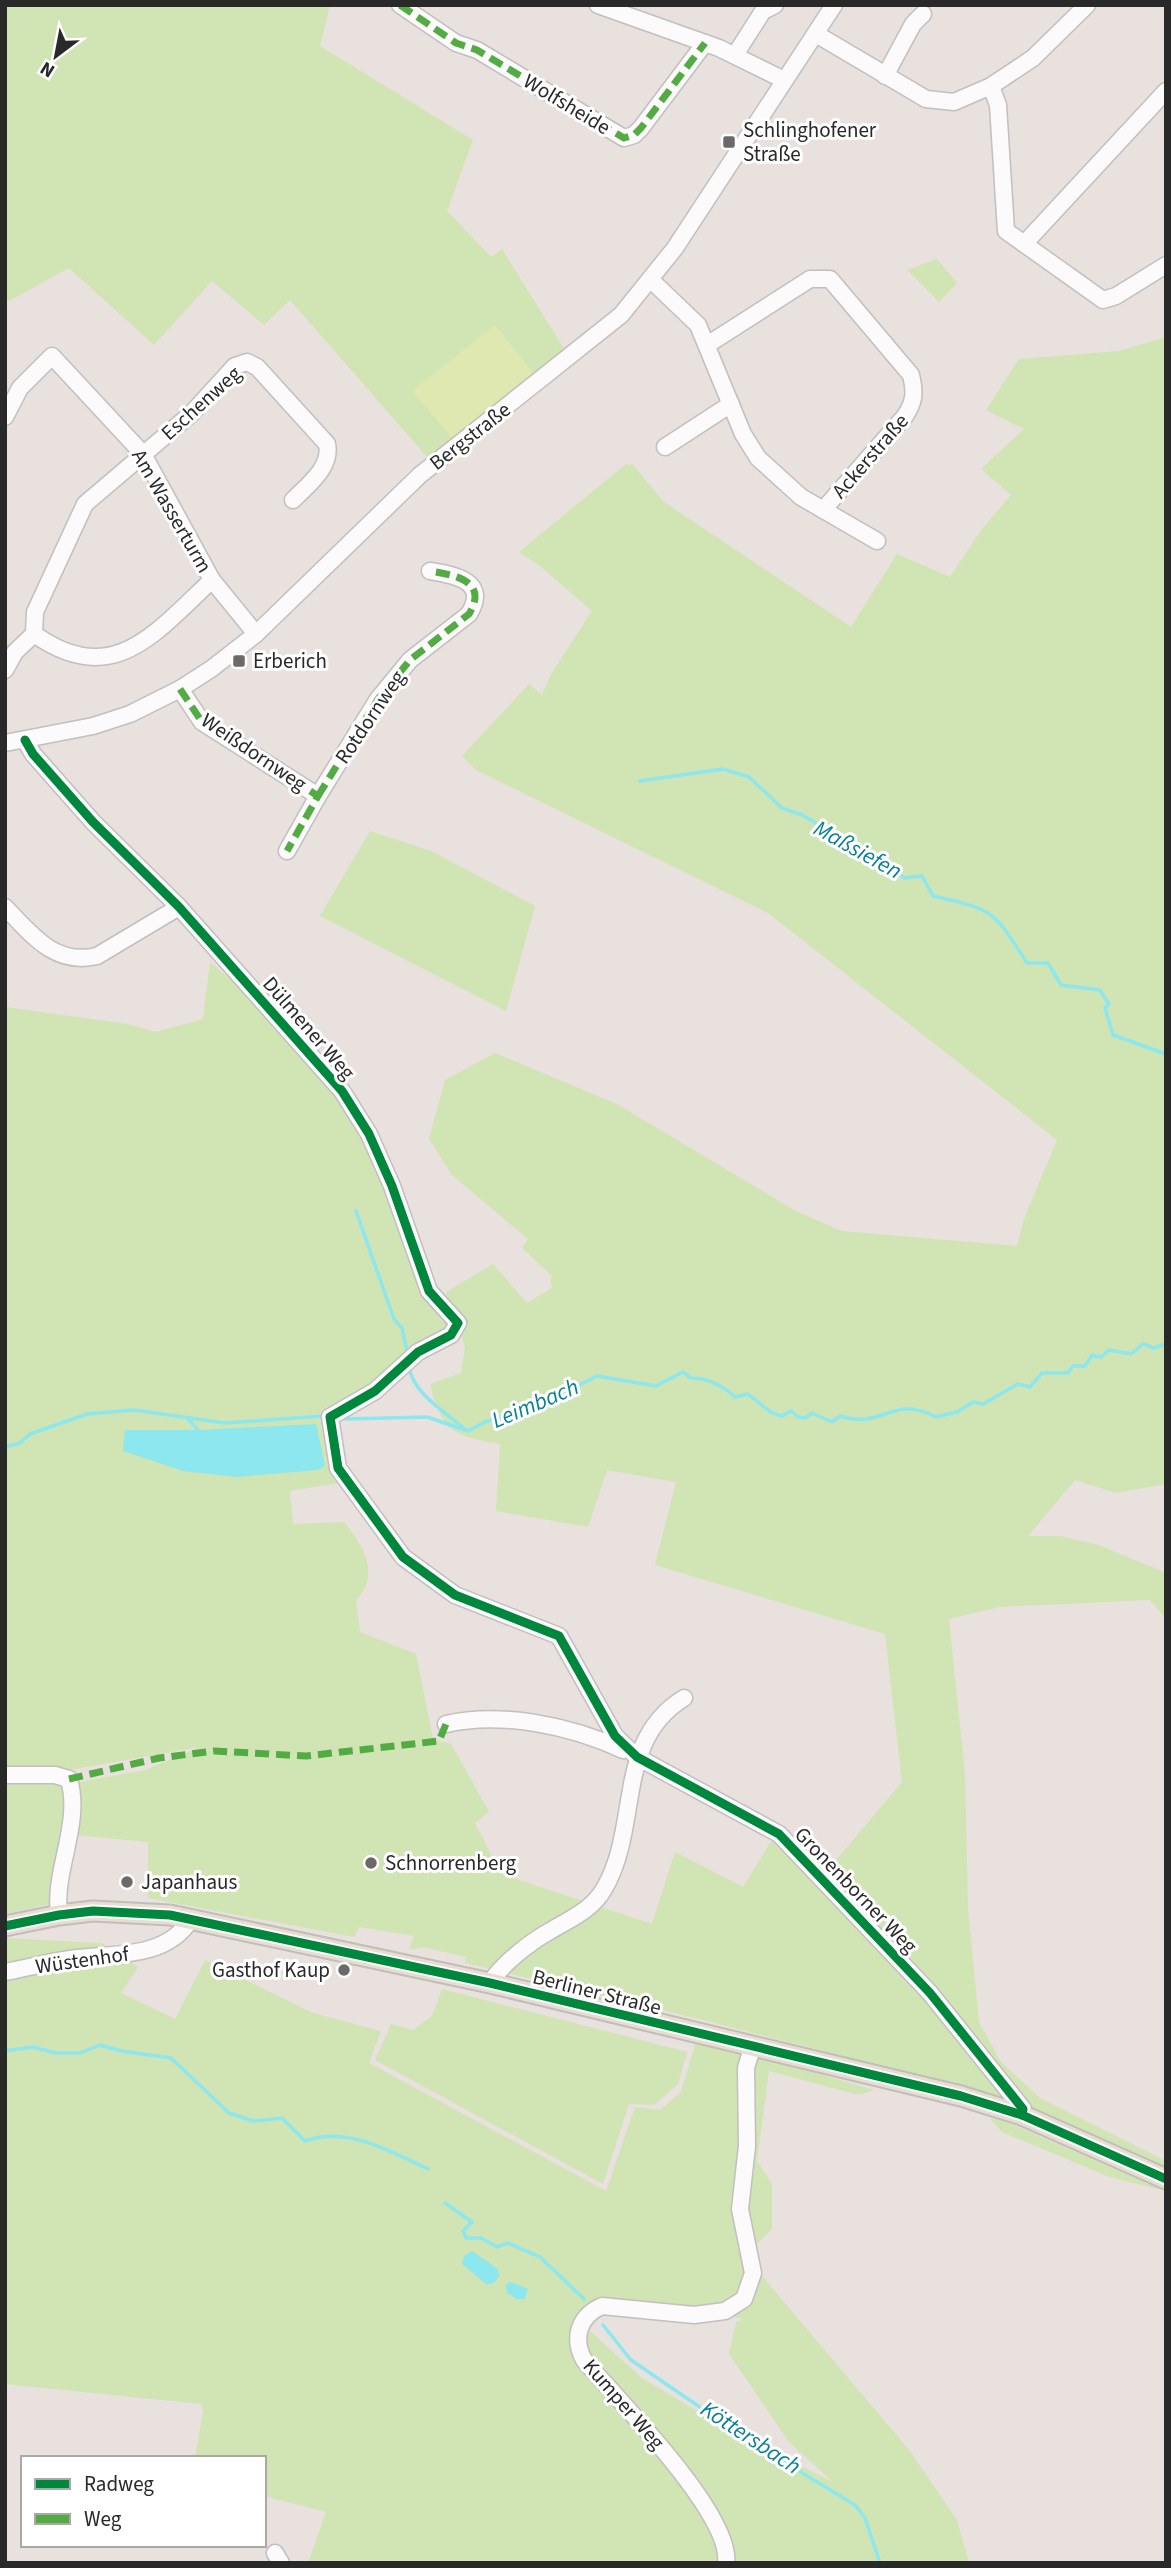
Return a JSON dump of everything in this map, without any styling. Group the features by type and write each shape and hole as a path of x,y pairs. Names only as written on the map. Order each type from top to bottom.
{"main road":[{"name":"Berliner Straße","path":"5,1926 59,1915 130,1910 191,1919 490,1983 948,2093 1022,2115 1166,2179"}],"street":[{"name":"Wolfsheide","path":"400,5 456,43 477,50 624,138 634,135 641,128 705,43"},
{"path":"598,5 735,55 784,80"},
{"path":"735,55 763,11 775,5"},
{"name":"Bergstraße","path":"5,743 93,726 130,714 180,689 256,634 420,475 621,316 652,281 834,5"},
{"path":"816,34 926,99 954,102 991,86 1033,58 1087,5"},
{"path":"885,76 913,24 923,14"},
{"path":"991,86 998,105 1006,231 1103,300 1116,296 1166,265"},
{"path":"1024,244 1166,91"},
{"name":"Ackerstraße","path":"707,345 810,279 830,279 911,375 915,392 913,404 823,509"},
{"path":"652,281 698,325 731,404 758,458 781,482 877,541"},
{"name":"Am Wasserturm","path":"5,417 20,388 52,356 143,454 212,580 256,634"},
{"name":"Eschenweg","path":"143,454 192,412 235,366 247,362 269,378 327,444 328,451 322,469 293,500"},
{"path":"665,447 731,404"},
{"path":"5,670 15,652 34,634 35,612 85,505 143,454"},
{"name":"Rotdornweg","path":"318,796 378,699 410,660 469,614 473,607 474,591 466,580 453,574 430,571"},
{"path":"34,634 72,656 105,658 135,647 212,580"},
{"name":"Weißdornweg","path":"180,689 202,722 318,796 286,851"},
{"name":"Dülmener Weg","path":"25,740 33,754 93,822 179,907 342,1091 369,1134 392,1186 429,1291 458,1323 451,1335 418,1352 375,1391 333,1416"},
{"path":"5,907 44,947 57,954 83,959 97,956 179,907"},
{"name":"Gronenborner Weg","path":"333,1416 330,1417 338,1468 404,1557 455,1595 559,1636 615,1736 637,1757"},
{"path":"490,1983 496,1974 547,1933 584,1912 604,1889 622,1842 637,1757 666,1709 684,1698"},
{"name":"Gronenborner Weg","path":"446,1724 471,1718 544,1726 596,1737 779,1834 930,1993 1023,2109 1022,2115"},
{"path":"5,1775 55,1774 69,1779 72,1817 58,1891 59,1915"},
{"name":"Wüstenhof","path":"5,1972 71,1959 113,1956 146,1949 178,1935 191,1919"},
{"name":"Kumper Weg","path":"726,2563 724,2541 673,2459 584,2360 578,2345 578,2335 584,2318 602,2306 694,2315 725,2311 744,2299 753,2273 740,2209 747,2146 746,2068 752,2048"}],"green space":[{"path":"5,5 330,5 320,46 473,140 447,211 491,257 502,249 566,352 428,458 290,300 264,325 212,281 154,345 69,268 5,303"},
{"path":"937,259 957,283 939,302 907,270"},
{"path":"495,325 535,375 453,439 412,391"},
{"path":"1166,337 1166,1484 1116,1493 1075,1480 1028,1536 1059,1536 1099,1545 1166,1573 1166,1619 1150,1600 999,1607 949,1619 965,1775 968,1909 979,2022 1001,2062 1040,2098 1166,2161 1166,2167 1009,2099 699,2019 465,1963 466,1957 423,1947 409,1950 414,1936 359,1927 354,1937 148,1898 148,1842 75,1835 80,1782 145,1770 200,1747 75,1769 5,1770 5,1007 127,1024 156,1032 203,1019 210,962 249,995 342,1091 426,1281 455,1318 446,1292 493,1264 527,1303 552,1288 552,1276 522,1248 528,1239 452,1175 429,1139 445,1080 495,1053 617,1104 794,1210 841,1231 1017,1246 1024,1219 1057,1140 768,913 476,770 462,756 529,684 542,695 551,674 592,611 540,566 519,552 626,464 633,465 664,502 851,627 897,554 950,577 982,529 1011,495 981,469 1024,429 986,410 1019,359 1119,351","holes":["455,1318 465,1347 461,1373 430,1384 440,1412 452,1429 471,1438 500,1444 496,1511 588,1527 607,1470 676,1482 655,1565 885,1634 902,1782 826,1872 780,1827 743,1887 675,1852 652,1924 501,1874 475,1823 489,1812 451,1744 433,1739 416,1654 360,1632 356,1600 363,1591 368,1571 363,1550 344,1522 293,1524 290,1491 338,1483 325,1419 319,1418 451,1335"]},
{"path":"370,831 431,851 535,906 506,1011 320,916"},
{"path":"5,1782 59,1782 67,1793 60,1833 54,1903 5,1914"},
{"path":"5,1938 102,1943 138,1967 121,1993 175,2019 205,1960 313,2013 381,2031 369,2063 606,2191 635,2107 660,2110 681,2092 697,2038 874,2090 859,2095 769,2071 757,2161 772,2184 772,2229 745,2256 910,2451 957,2520 969,2563 308,2563 326,2512 266,2497 266,2456 195,2456 203,2411 201,2404 5,2384","holes":["607,2302 700,2310 743,2319 736,2322 729,2354 789,2442 833,2482 729,2430 642,2378 589,2330"]},
{"path":"442,1989 687,2052 678,2084 654,2105 629,2104 603,2184 375,2060 391,2024 413,2030 432,2016"},
{"path":"998,2118 1165,2191 1107,2176 1002,2132 990,2119"}],"water":[{"path":"316,1424 325,1466 318,1470 236,1477 183,1471 123,1451 125,1430 197,1430"},
{"path":"472,2251 498,2269 499,2276 494,2283 486,2284 462,2264 464,2256"},
{"path":"511,2282 528,2289 525,2299 517,2299 507,2293 506,2285"}],"waterway":[{"name":"Maßsiefen","path":"640,781 723,769 749,777 782,808 802,815 889,864 904,878 922,876 933,896 981,909 999,922 1027,963 1048,963 1061,985 1100,990 1109,1004 1105,1008 1113,1035 1166,1054"},
{"path":"356,1211 394,1319 402,1328 407,1351"},
{"name":"Leimbach","path":"346,1419 427,1417 468,1431 485,1422 544,1403 597,1376 656,1386 683,1372 691,1378 715,1383 735,1397 748,1394 772,1413 782,1416 791,1411 798,1417 805,1418 812,1413 832,1422 840,1416 867,1419 909,1409 936,1417 957,1412 973,1402 983,1404 1018,1384 1030,1387 1042,1373 1068,1373 1073,1366 1085,1366 1092,1355 1101,1357 1109,1350 1131,1354 1143,1344 1154,1348 1166,1344"},
{"path":"409,1367 412,1377 424,1394 466,1430"},
{"name":"Leimbach","path":"5,1447 20,1443 30,1434 87,1414 134,1410 225,1423 324,1416"},
{"name":"Leimbach","path":"187,1418 200,1432"},
{"name":"Köttersbach","path":"5,2051 33,2047 55,2053 80,2053 100,2045 121,2051 171,2058 229,2113 253,2121 282,2118 305,2141 321,2137 353,2138 384,2148 428,2169"},
{"name":"Köttersbach","path":"445,2203 472,2222 463,2231 466,2238 481,2238 497,2247 508,2243 540,2257 584,2299"},
{"name":"Köttersbach","path":"603,2325 631,2360 748,2440 855,2505 865,2518 880,2563"}],"marked path":[{"path":"400,5 456,43 477,50 624,138 634,135 641,128 705,43"},
{"path":"318,796 378,699 410,660 469,614 474,603 475,594 472,587 459,578 430,571"},
{"path":"180,689 202,722 318,796 287,851"},
{"path":"69,1779 159,1758 214,1751 306,1756 439,1741 446,1724"}],"cycle path":[{"path":"25,740 33,754 93,822 179,907 342,1091 369,1134 392,1186 429,1291 458,1323 451,1335 418,1352 375,1391 330,1417 338,1468 403,1557 455,1595 559,1636 615,1736 637,1757 779,1834 930,1993 1023,2109 1022,2115"},
{"path":"5,1926 93,1911 170,1915 490,1983 961,2096 1022,2115 1166,2179"}],"place":[{"name":"Schlinghofener Straße","path":"729,142"},
{"name":"Erberich","path":"239,661"},
{"name":"Schnorrenberg","path":"371,1863"},
{"name":"Japanhaus","path":"127,1882"},
{"name":"Gasthof Kaup","path":"344,1970"}]}
